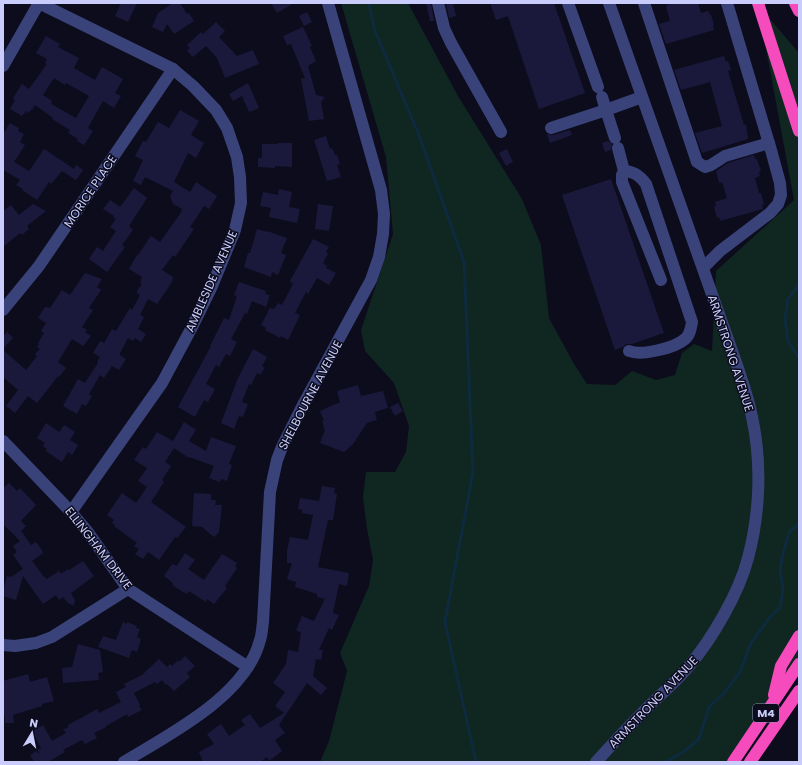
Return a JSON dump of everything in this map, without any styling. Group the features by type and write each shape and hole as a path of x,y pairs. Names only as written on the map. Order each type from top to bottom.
{"highway":[{"path":"758,3 799,131"},
{"path":"795,3 799,10"},
{"path":"773,702 781,666 799,636"},
{"name":"M4","path":"733,762 799,664"},
{"name":"M4","path":"750,762 799,691"}],"street":[{"path":"3,66 39,3"},
{"name":"AMBLESIDE AVENUE","path":"39,3 173,69 193,86 216,110 227,128 237,157 240,177 241,203 235,230 212,286 191,329 162,383 72,512"},
{"name":"SHELBOURNE AVENUE","path":"124,762 193,721 231,689 248,667 260,640 270,492 277,460 304,403 371,280 379,257 383,234 384,214 381,190 328,3"},
{"path":"438,3 444,28 451,43 501,132"},
{"path":"568,3 600,92 616,143 624,171 622,175 622,182 661,280"},
{"name":"ARMSTRONG AVENUE","path":"596,762 629,726 687,668 702,650 728,605 748,560 758,505 758,471 752,417 738,368 609,3"},
{"path":"644,3 697,162 705,166 711,165 725,156 769,143"},
{"path":"702,268 720,251 770,213 778,204 781,195 780,183 769,143 727,3"},
{"name":"MORICE PLACE","path":"3,310 39,266 173,69"},
{"path":"551,128 642,97"},
{"path":"624,171 636,174 646,184 692,322 691,331 686,338 678,344 647,353 634,353 629,351"},
{"name":"ELLINGHAM DRIVE","path":"3,441 72,512 128,589 248,667"},
{"path":"3,645 15,646 36,643 52,637 128,589"}],"green space":[{"path":"341,3 408,3 458,96 522,199 541,245 549,318 574,364 587,384 615,385 632,371 656,380 675,375 682,353 694,344 712,351 716,271 794,200 758,5 799,53 799,656 726,762 320,762 329,741 347,671 340,653 369,586 373,560 363,497 366,472 395,472 406,452 409,426 394,383 365,351 361,330 393,234 386,157"}],"building":[{"path":"121,3 137,3 128,22 115,16"},
{"path":"173,3 180,3 187,14 189,13 194,21 174,34 167,24 163,32 152,27 158,13"},
{"path":"271,3 294,3 277,13"},
{"path":"426,3 431,3 434,21 430,21"},
{"path":"446,3 453,3 456,16 449,18"},
{"path":"490,3 554,3 585,93 539,109 508,16 496,20"},
{"path":"667,3 698,3 701,13 708,11 711,15 714,30 666,44 659,24 670,21 666,6 668,5"},
{"path":"307,12 312,22 304,26 299,16"},
{"path":"216,22 225,31 219,37 237,56 253,50 259,64 225,78 217,58 206,46 193,57 187,51 190,48 187,45 201,32 203,34"},
{"path":"303,27 312,46 310,47 316,61 308,66 316,95 325,97 321,102 324,119 309,121 301,79 305,78 291,44 287,45 283,36"},
{"path":"46,36 60,44 58,47 79,58 74,68 95,80 102,67 123,79 115,93 121,96 114,108 103,101 88,128 93,131 84,145 68,133 70,130 52,119 53,118 35,105 32,110 28,113 26,111 22,116 10,109 15,100 13,98 22,84 29,89 47,64 45,63 47,59 36,53","holes":["54,78 65,85 66,83 89,96 76,118 51,104 52,101 43,95"]},
{"path":"724,56 726,62 728,61 731,70 728,71 744,125 746,124 748,139 702,153 695,133 722,126 710,82 681,90 674,70"},
{"path":"248,83 259,108 249,112 242,96 233,101 229,94"},
{"path":"180,110 199,121 191,135 204,143 196,158 188,153 174,182 190,192 196,182 217,196 209,209 204,206 190,227 194,229 175,257 173,255 162,270 173,277 172,282 157,304 148,299 140,315 144,317 138,329 146,334 141,342 135,338 133,341 128,338 120,353 120,355 126,359 119,370 112,366 104,378 100,375 89,394 92,396 86,406 82,404 77,414 63,406 78,379 85,383 98,363 97,362 100,357 93,353 100,341 104,343 112,329 116,331 130,308 132,310 140,295 137,291 142,284 140,283 142,277 129,269 151,236 160,242 182,211 182,209 173,204 170,196 173,191 145,177 141,185 133,181 143,160 135,156 143,141 146,142 158,122 169,128"},
{"path":"10,123 19,128 18,131 24,134 20,142 25,145 14,162 29,171 44,149 74,169 76,165 83,170 76,180 62,171 51,184 49,182 37,200 16,185 20,180 3,170 3,134"},
{"path":"570,130 572,135 550,143 547,134 553,135"},
{"path":"326,136 330,149 332,148 335,155 337,155 340,164 337,165 341,177 327,181 314,140"},
{"path":"608,141 612,144 611,150 605,152 602,143"},
{"path":"292,143 292,167 258,167 258,158 262,158 262,144"},
{"path":"507,149 513,162 506,166 499,153"},
{"path":"754,155 761,171 759,172 760,176 755,178 764,204 762,205 763,209 720,221 719,217 717,218 714,207 716,206 715,202 727,198 722,182 719,183 716,171 728,163"},
{"path":"611,179 664,333 632,344 626,344 615,350 562,195"},
{"path":"134,188 147,198 129,226 133,230 122,245 125,247 107,272 89,259 97,247 103,251 116,231 110,227 116,219 103,209 110,200 120,207"},
{"path":"279,189 292,192 289,207 300,209 297,223 269,217 271,208 260,206 263,192 278,195"},
{"path":"33,204 46,211 27,226 29,229 22,235 20,233 3,247 3,211 11,205 19,215"},
{"path":"318,204 333,206 329,231 315,229"},
{"path":"257,229 287,238 281,253 286,255 278,275 272,272 271,277 244,267"},
{"path":"313,239 329,247 326,252 328,254 323,263 327,266 326,268 336,273 329,285 317,278 308,294 306,292 295,313 300,315 288,340 281,336 280,338 265,330 266,328 261,325 270,308 274,309 278,303 282,305 293,284 290,281"},
{"path":"85,273 102,279 97,287 101,290 89,308 93,310 82,327 87,330 85,332 91,336 83,346 72,339 58,362 66,368 37,403 28,396 15,413 6,406 18,390 3,377 3,350 26,370 37,356 35,354 40,349 37,347 39,344 38,343 44,333 41,331 46,323 38,318 45,307 50,308 62,290 70,295"},
{"path":"239,282 266,291 265,294 270,295 266,307 252,301 247,314 245,313 231,339 237,342 230,356 226,354 219,367 216,365 206,384 215,389 208,402 204,400 195,417 178,407 211,346 224,318 229,320 237,296 234,295"},
{"path":"7,332 13,338 3,349 3,336"},
{"path":"253,349 267,357 262,366 265,368 260,375 257,373 251,385 249,384 242,402 248,404 243,417 239,416 234,429 221,423 238,378"},
{"path":"358,385 361,396 383,391 388,408 375,412 377,420 367,423 353,444 344,452 320,443 325,430 322,421 324,420 320,411 340,402 337,391"},
{"path":"398,403 403,411 395,416 390,407"},
{"path":"184,422 196,430 189,441 206,451 211,437 236,446 229,464 232,465 227,481 222,479 219,482 209,478 214,466 189,458 174,448 165,462 171,466 162,480 164,482 151,502 186,527 177,538 175,537 159,560 148,552 143,559 135,554 139,549 134,546 137,543 114,526 115,525 112,523 114,520 107,515 122,493 136,503 147,487 138,481 147,468 134,460 143,447 146,449 157,432 173,441"},
{"path":"46,423 59,432 64,425 75,432 70,440 78,445 72,455 68,452 62,462 46,451 47,449 43,446 45,443 37,438"},
{"path":"9,483 17,491 20,488 36,505 21,521 26,526 21,531 31,545 36,542 42,550 43,553 32,561 44,577 47,579 59,571 61,574 83,561 94,576 71,593 75,600 74,605 69,604 63,597 59,600 56,595 43,604 23,576 16,600 3,596 7,576 11,577 23,569 13,555 17,552 13,546 20,541 3,524 3,488"},
{"path":"322,486 335,488 334,493 337,494 333,520 328,520 318,567 349,573 347,586 339,584 333,613 339,615 332,630 329,628 319,650 323,650 321,660 316,659 313,676 327,688 321,695 307,683 279,725 285,733 275,740 282,751 269,761 267,757 260,762 203,762 199,752 214,744 207,734 221,724 229,736 245,725 241,720 250,714 260,728 284,713 275,706 285,692 273,683 286,664 288,650 298,652 301,633 296,630 302,616 314,621 325,599 317,597 317,594 295,587 296,582 287,579 292,563 287,563 287,551 290,537 308,540 313,515 302,513 302,510 298,509 300,498 319,501"},
{"path":"194,493 211,494 211,500 216,500 215,505 222,505 219,532 214,537 202,527 192,526"},
{"path":"185,553 195,560 188,569 204,580 222,554 237,563 235,566 237,568 225,586 227,588 214,604 207,599 206,602 189,591 187,594 175,587 172,584 173,583 164,576 172,564 177,566"},
{"path":"123,622 137,626 136,628 140,629 137,637 141,639 137,652 132,650 129,658 98,647 103,636 116,640"},
{"path":"78,644 100,650 103,672 98,673 99,680 63,683 62,668 72,667"},
{"path":"185,656 195,666 187,673 190,677 174,691 162,680 157,684 155,682 134,693 142,710 128,717 127,714 94,733 97,738 85,744 82,740 63,750 65,752 48,762 34,762 30,755 41,748 32,731 43,725 52,741 66,733 63,729 68,728 68,725 97,709 99,713 121,702 116,692 126,687 124,684 142,675 159,659 167,667 170,664 172,666 178,660 179,662"},
{"path":"28,674 30,682 47,677 54,701 13,715 14,723 5,723 5,716 3,714 3,681"}],"waterway":[{"path":"369,3 375,31 419,135 464,262 473,472 445,622 476,762"},
{"path":"799,285 788,299 785,319 788,341 799,358"},
{"path":"665,762 685,751 699,739 709,707 724,693 740,672 751,643 770,617 780,608 783,590 780,570 782,558 789,532 799,524"}]}
